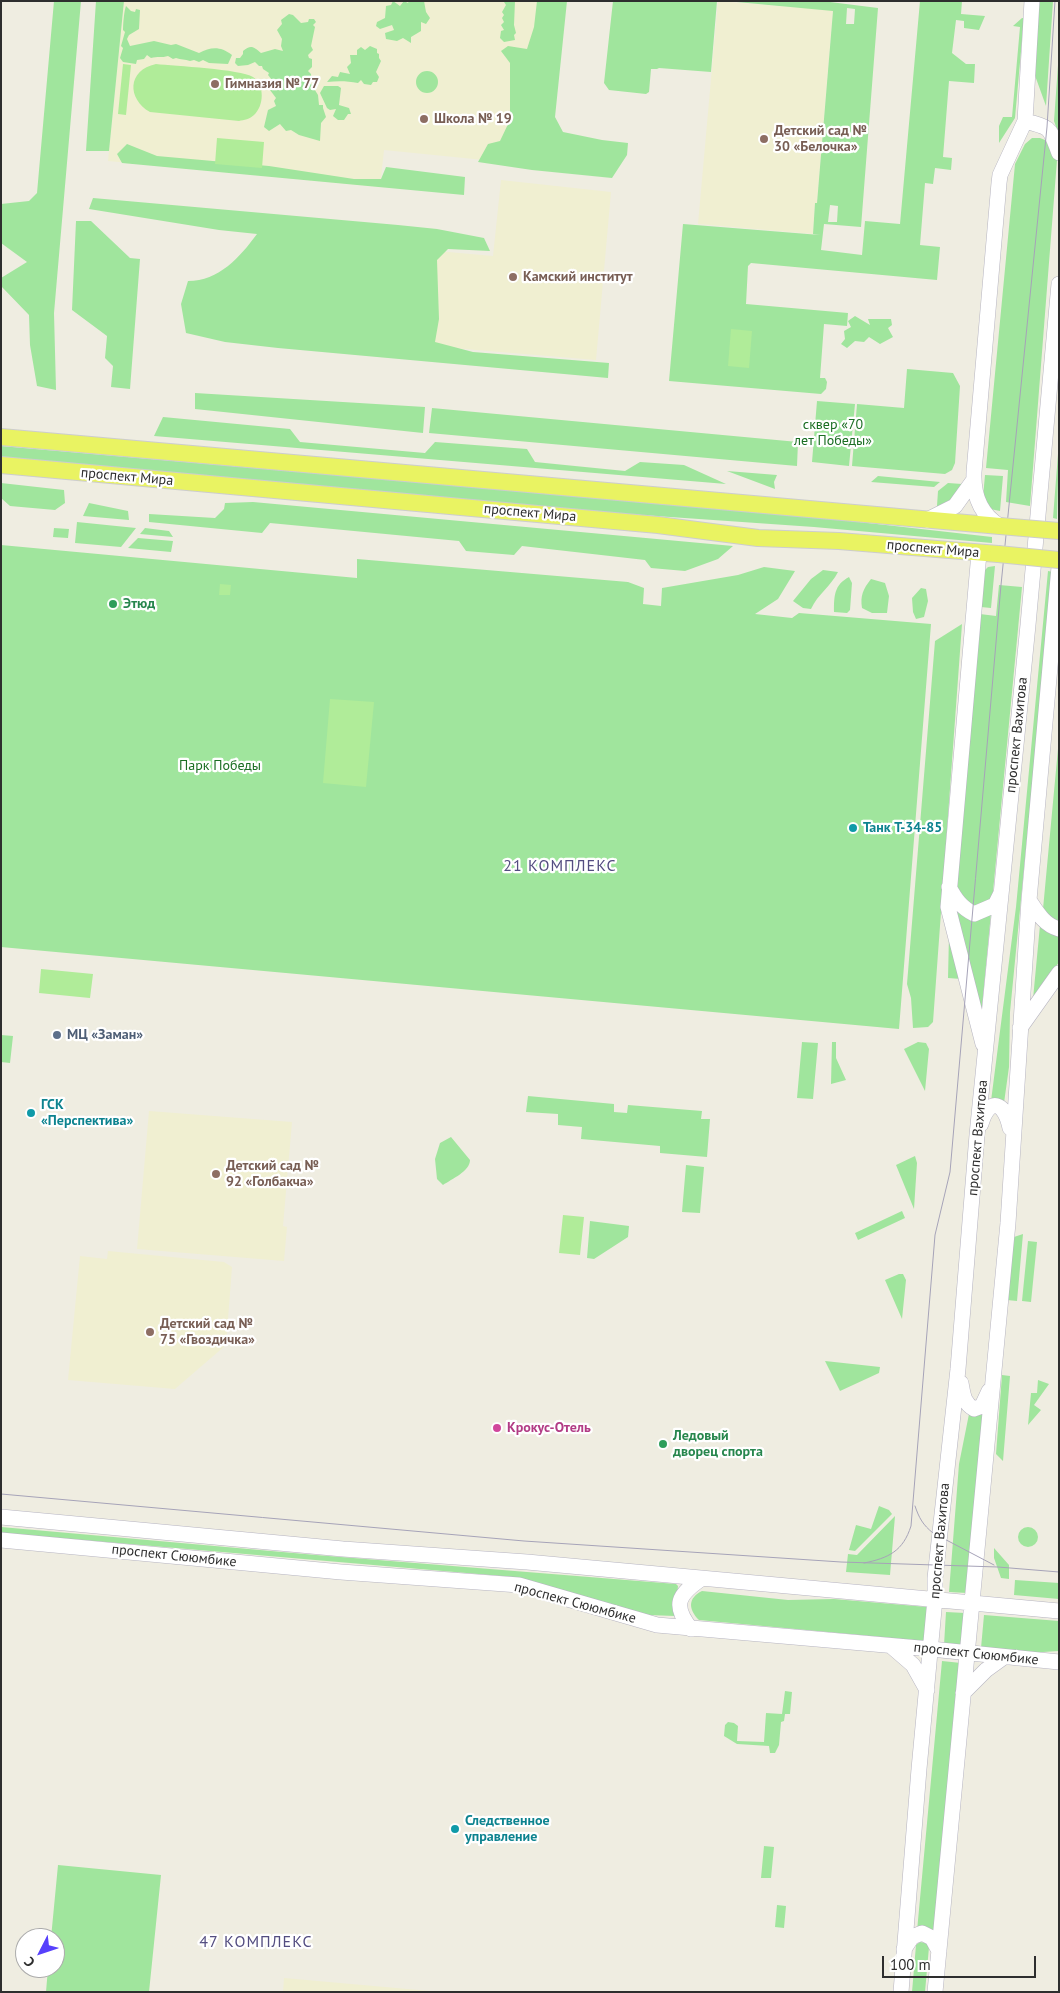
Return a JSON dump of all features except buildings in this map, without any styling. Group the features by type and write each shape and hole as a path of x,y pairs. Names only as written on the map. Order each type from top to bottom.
{"main road":[{"path":"1000,526 980,509 973,481 1000,176 1025,121 1032,1"},
{"path":"1025,121 1047,126 1059,153"},
{"name":"проспект Вахитова","path":"901,1992 931,1649 935,1578 958,1369 977,1135 1059,284"},
{"name":"проспект Мира","path":"1,437 1059,531"},
{"name":"проспект Мира","path":"1,465 658,525 758,538 839,541 1059,560"},
{"path":"927,520 955,506 973,481"},
{"path":"979,553 948,906 985,1055"},
{"name":"проспект Вахитова","path":"935,1992 1008,1222 1019,1029 1029,900 1059,567"},
{"path":"949,887 957,901 974,914 995,905 1001,893"},
{"path":"1029,900 1042,920 1059,929"},
{"path":"1019,1029 1059,973"},
{"path":"977,1135 984,1112 990,1107 997,1106 1003,1109 1008,1117 1012,1142"},
{"path":"958,1369 965,1400 974,1409 984,1404 994,1375"},
{"name":"проспект Сююмбике","path":"1,1516 342,1549 527,1562 1059,1611"},
{"name":"проспект Сююмбике","path":"1,1540 341,1572 519,1585 657,1625 1059,1662"},
{"path":"895,1595 916,1592 929,1585 935,1578"},
{"path":"691,1629 683,1619 679,1600 686,1589 701,1579"},
{"path":"974,1581 989,1597 1009,1606"},
{"path":"891,1646 913,1665 927,1690"},
{"path":"963,1693 986,1670 1004,1657"},
{"path":"904,1949 912,1937 922,1933 932,1938 939,1950"}],"shaded area":[{"path":"124,1 549,1 534,165 384,150 380,187 108,161"},
{"name":"Детский сад № 30 «Белочка»","path":"718,1 833,10 813,234 698,224"},
{"name":"Камский институт","path":"501,180 611,192 596,360 417,345 426,250 493,256"},
{"name":"Детский сад № 92 «Голбакча»","path":"149,1111 292,1122 283,1226 287,1227 284,1261 137,1249"},
{"name":"Детский сад № 75 «Гвоздичка»","path":"108,1251 224,1262 232,1267 226,1345 175,1389 68,1380 80,1256 107,1259"},
{"path":"284,1978 441,1992 283,1992"}],"green space":[{"path":"54,1 81,1 54,313 56,390 37,386 30,345 29,315 1,286 1,278 27,262 1,243 1,204 29,201 37,193"},
{"path":"96,1 124,1 109,151 86,151"},
{"path":"393,1 400,6 404,1 408,3 409,1 424,1 426,12 430,18 426,24 421,22 421,31 411,37 411,43 403,38 397,41 386,39 385,33 394,30 392,25 380,29 376,26 377,22 385,18 386,6 391,5"},
{"path":"515,1 515,40 504,42 500,38 501,31 504,30 501,25 504,22 502,12 506,5 504,2"},
{"path":"537,1 567,1 555,117 563,132 628,143 627,155 612,178 532,170 478,162 488,144 500,141 510,120 510,63 501,51 508,46 527,49 534,27"},
{"path":"613,1 717,1 711,72 651,69 649,92 646,94 609,90 604,83"},
{"path":"726,1 822,1 878,8 861,227 824,224 821,250 862,255 865,221 900,224 920,1 962,1 961,14 985,16 979,30 964,28 964,21 956,20 952,53 966,64 975,64 974,83 949,81 943,157 952,158 951,170 935,168 933,184 925,183 920,245 940,247 937,280 751,263 748,266 746,304 848,313 847,326 824,324 820,378 825,378 827,382 826,389 821,394 669,381 683,224 820,235 813,234 833,11","holes":["847,8 855,9 854,24 846,24","830,205 838,206 837,222 828,222"]},
{"path":"1039,1 1053,1 1046,106 1033,70"},
{"path":"126,6 131,11 140,10 139,29 129,35 127,39 130,46 154,41 171,45 176,44 199,53 219,49 232,55 228,64 209,63 203,60 199,62 173,59 168,56 151,58 147,55 144,59 137,60 136,64 123,62 120,58 125,32 123,27"},
{"path":"289,14 293,15 301,23 308,22 309,19 314,19 316,22 313,25 315,27 311,46 313,50 308,55 312,59 312,67 308,71 311,74 311,78 308,79 318,95 319,105 323,105 326,117 321,123 320,141 299,135 291,130 286,131 280,124 269,131 264,127 268,110 276,106 274,101 276,98 270,90 272,80 268,75 269,73 255,62 238,66 235,63 236,58 240,58 243,51 250,47 261,53 275,49 283,51 281,46 282,39 277,30 282,24 281,20"},
{"path":"1024,18 1015,118 999,143 999,126 1003,117 1012,117 1020,27 1013,26"},
{"path":"370,46 377,49 381,61 376,72 379,77 377,82 373,82 371,85 364,84 361,80 358,83 327,82 332,76 338,77 340,72 350,74 347,67 351,63 350,55 357,55 357,50 361,47 365,50"},
{"path":"1059,51 1059,135 1054,121"},
{"path":"123,64 131,65 126,115 118,114"},
{"path":"156,64 246,74 253,77 260,85 262,96 260,106 252,116 239,121 150,112 137,100 133,85 135,78 140,72 146,67"},
{"path":"427,71 435,74 438,82 435,90 427,93 419,90 416,82 419,74"},
{"path":"324,86 338,86 341,88 339,105 349,108 351,114 348,114 344,120 338,120 333,116 336,109 330,110 327,108 320,93"},
{"path":"217,138 264,142 262,168 215,164"},
{"path":"1032,138 1040,138 1050,142 1057,160 1030,506 1006,502 1008,470 986,468 1015,164 1025,144"},
{"path":"127,144 157,156 269,166 354,179 381,179 386,167 465,177 464,195 122,163 117,154"},
{"path":"93,198 398,225 437,229 484,238 490,251 448,249 437,260 439,319 435,342 473,352 609,363 608,378 278,348 225,342 186,333 181,304 188,281 209,277 228,266 257,234 219,230 89,209"},
{"path":"76,221 91,221 130,258 140,259 130,389 111,387 113,366 105,358 107,336 72,310"},
{"path":"855,316 870,325 868,319 891,319 892,325 888,328 893,337 880,344 869,337 864,342 855,341 847,348 841,344 845,339 844,331 851,327 848,321"},
{"path":"731,329 752,331 749,368 728,366"},
{"path":"907,369 953,373 960,386 955,463 952,470 945,474 852,466 857,404 904,408"},
{"path":"195,393 425,407 423,433 195,409"},
{"name":"сквер «70 лет Победы»","path":"817,401 855,404 849,466 812,462"},
{"path":"432,408 798,442 797,466 429,433"},
{"path":"163,417 290,429 300,442 425,453 435,442 527,449 535,462 625,471 640,462 684,465 726,484 154,436"},
{"path":"1059,441 1057,519 1053,518"},
{"path":"1,446 806,516 992,537 992,543 814,527 627,514 1,457"},
{"path":"727,471 777,475 774,482 775,489"},
{"path":"985,475 1003,476 1000,511 990,509 983,497"},
{"path":"878,476 940,482 934,487 871,482"},
{"path":"1,483 64,490 65,503 55,510 10,506 1,498"},
{"path":"948,483 962,484 961,492 943,506 937,506 938,491"},
{"path":"253,502 733,546 718,559 685,571 651,568 645,560 522,546 514,555 466,551 459,541 270,523 262,533 149,522 149,514 215,518 224,509 225,503"},
{"path":"89,503 128,511 129,520 83,516"},
{"path":"77,522 136,528 121,547 75,543"},
{"path":"54,528 69,529 68,538 53,537"},
{"path":"145,528 169,531 173,537 140,534"},
{"path":"138,538 173,541 171,552 128,548"},
{"name":"Парк Победы","path":"1,545 357,578 357,559 628,582 644,588 643,604 661,606 662,588 738,575 764,567 795,571 778,599 755,614 792,618 799,613 931,624 899,1029 1,947"},
{"path":"995,566 991,608 981,607 984,571 988,567"},
{"path":"823,570 838,572 811,609 803,608 793,601 811,579"},
{"path":"1048,571 1053,572 1010,1012 1009,1067 1004,1103 991,1101 1016,907"},
{"path":"849,577 852,583 850,610 847,613 834,612 834,601 838,587"},
{"path":"871,579 885,583 889,596 887,613 872,613 862,608 861,600 863,593"},
{"path":"220,584 231,585 230,595 219,595"},
{"path":"999,585 1022,587 981,1018 955,904 980,614 996,616"},
{"path":"921,588 926,589 928,601 924,617 916,619 913,612 912,598"},
{"path":"962,624 933,1022 928,1027 913,1028 911,998 907,984 935,641"},
{"path":"330,699 374,702 366,787 323,783"},
{"path":"1059,738 1059,925 1057,925 1043,909"},
{"path":"1040,925 1059,935 1059,962 1033,999"},
{"path":"949,935 961,979 948,978"},
{"path":"41,969 93,974 90,998 39,993"},
{"path":"1,1035 13,1036 10,1063 1,1062"},
{"path":"802,1042 818,1043 813,1099 797,1098"},
{"path":"832,1042 836,1042 836,1058 846,1080 831,1084"},
{"path":"918,1042 926,1043 929,1049 925,1091 904,1049"},
{"path":"528,1096 614,1104 614,1112 627,1113 628,1105 702,1111 701,1119 710,1119 707,1157 660,1153 660,1146 581,1139 582,1127 558,1125 558,1114 526,1112"},
{"path":"451,1137 470,1160 464,1171 443,1185 437,1179 435,1159 440,1143"},
{"path":"915,1156 917,1163 914,1209 896,1165"},
{"path":"686,1165 704,1167 700,1213 682,1212"},
{"path":"902,1211 905,1218 858,1240 855,1233"},
{"path":"563,1215 584,1217 580,1255 559,1253"},
{"path":"590,1221 629,1226 628,1237 594,1259 587,1258"},
{"path":"1023,1234 1017,1301 1007,1300 1014,1237"},
{"path":"1028,1241 1037,1242 1031,1302 1022,1301"},
{"path":"903,1274 906,1280 902,1319 885,1280"},
{"path":"825,1361 880,1367 879,1373 840,1391"},
{"path":"1002,1375 1010,1376 1003,1461 996,1454"},
{"path":"1038,1380 1049,1384 1034,1405 1041,1410 1028,1425 1031,1393 1037,1393"},
{"path":"969,1414 976,1416 983,1414 967,1593 949,1592 959,1464"},
{"path":"879,1506 889,1510 892,1514 855,1551 849,1550 856,1525 871,1529"},
{"path":"895,1516 890,1575 846,1572 848,1554 857,1555"},
{"path":"1,1527 676,1584 678,1586 675,1616 649,1615 513,1577 1,1533"},
{"path":"1028,1527 1035,1530 1038,1537 1035,1544 1028,1547 1021,1544 1018,1537 1021,1530"},
{"path":"994,1548 1009,1565 1009,1579 1001,1578 994,1558"},
{"path":"1015,1580 1059,1583 1059,1599 1014,1595"},
{"path":"702,1591 788,1600 834,1599 927,1607 924,1641 699,1620 691,1608 691,1604 694,1597"},
{"path":"946,1612 965,1613 962,1646 944,1645"},
{"path":"984,1615 1059,1621 1059,1651 1027,1653 981,1648"},
{"path":"942,1661 961,1663 936,1932 927,1927 917,1931"},
{"path":"785,1691 792,1692 790,1714 785,1714 784,1721 781,1722 779,1745 775,1753 770,1753 769,1746 737,1744 724,1736 725,1725 728,1722 738,1726 737,1741 764,1742 766,1713 782,1714"},
{"path":"764,1846 774,1847 771,1878 761,1878"},
{"path":"58,1865 161,1875 149,1992 46,1992 47,1978 65,1978 65,1928 52,1928"},
{"path":"777,1905 786,1906 784,1928 775,1927"},
{"path":"920,1942 926,1943 929,1947 925,1992 912,1992 916,1945"}],"tram line":[{"path":"864,1563 881,1559 894,1552 904,1542 911,1526 935,1235 950,1172 1001,585 1047,127 1055,1"},
{"path":"1,1494 524,1541 841,1562 998,1567 1059,1572"},
{"path":"915,1506 922,1521 933,1533 994,1565"}],"place":[{"name":"Гимназия № 77","path":"215,84"},
{"name":"Школа № 19","path":"424,119"},
{"name":"Детский сад № 30 «Белочка»","path":"764,139"},
{"name":"Камский институт","path":"513,277"},
{"name":"Этюд","path":"113,604"},
{"name":"Танк Т-34-85","path":"853,828"},
{"name":"МЦ «Заман»","path":"57,1035"},
{"name":"ГСК «Перспектива»","path":"31,1113"},
{"name":"Детский сад № 92 «Голбакча»","path":"216,1174"},
{"name":"Детский сад № 75 «Гвоздичка»","path":"150,1332"},
{"name":"Крокус-Отель","path":"497,1428"},
{"name":"Ледовый дворец спорта","path":"663,1444"},
{"name":"Следственное управление","path":"455,1829"}],"district":[{"name":"21 КОМПЛЕКС","path":"560,866"},
{"name":"47 КОМПЛЕКС","path":"256,1942"}]}
